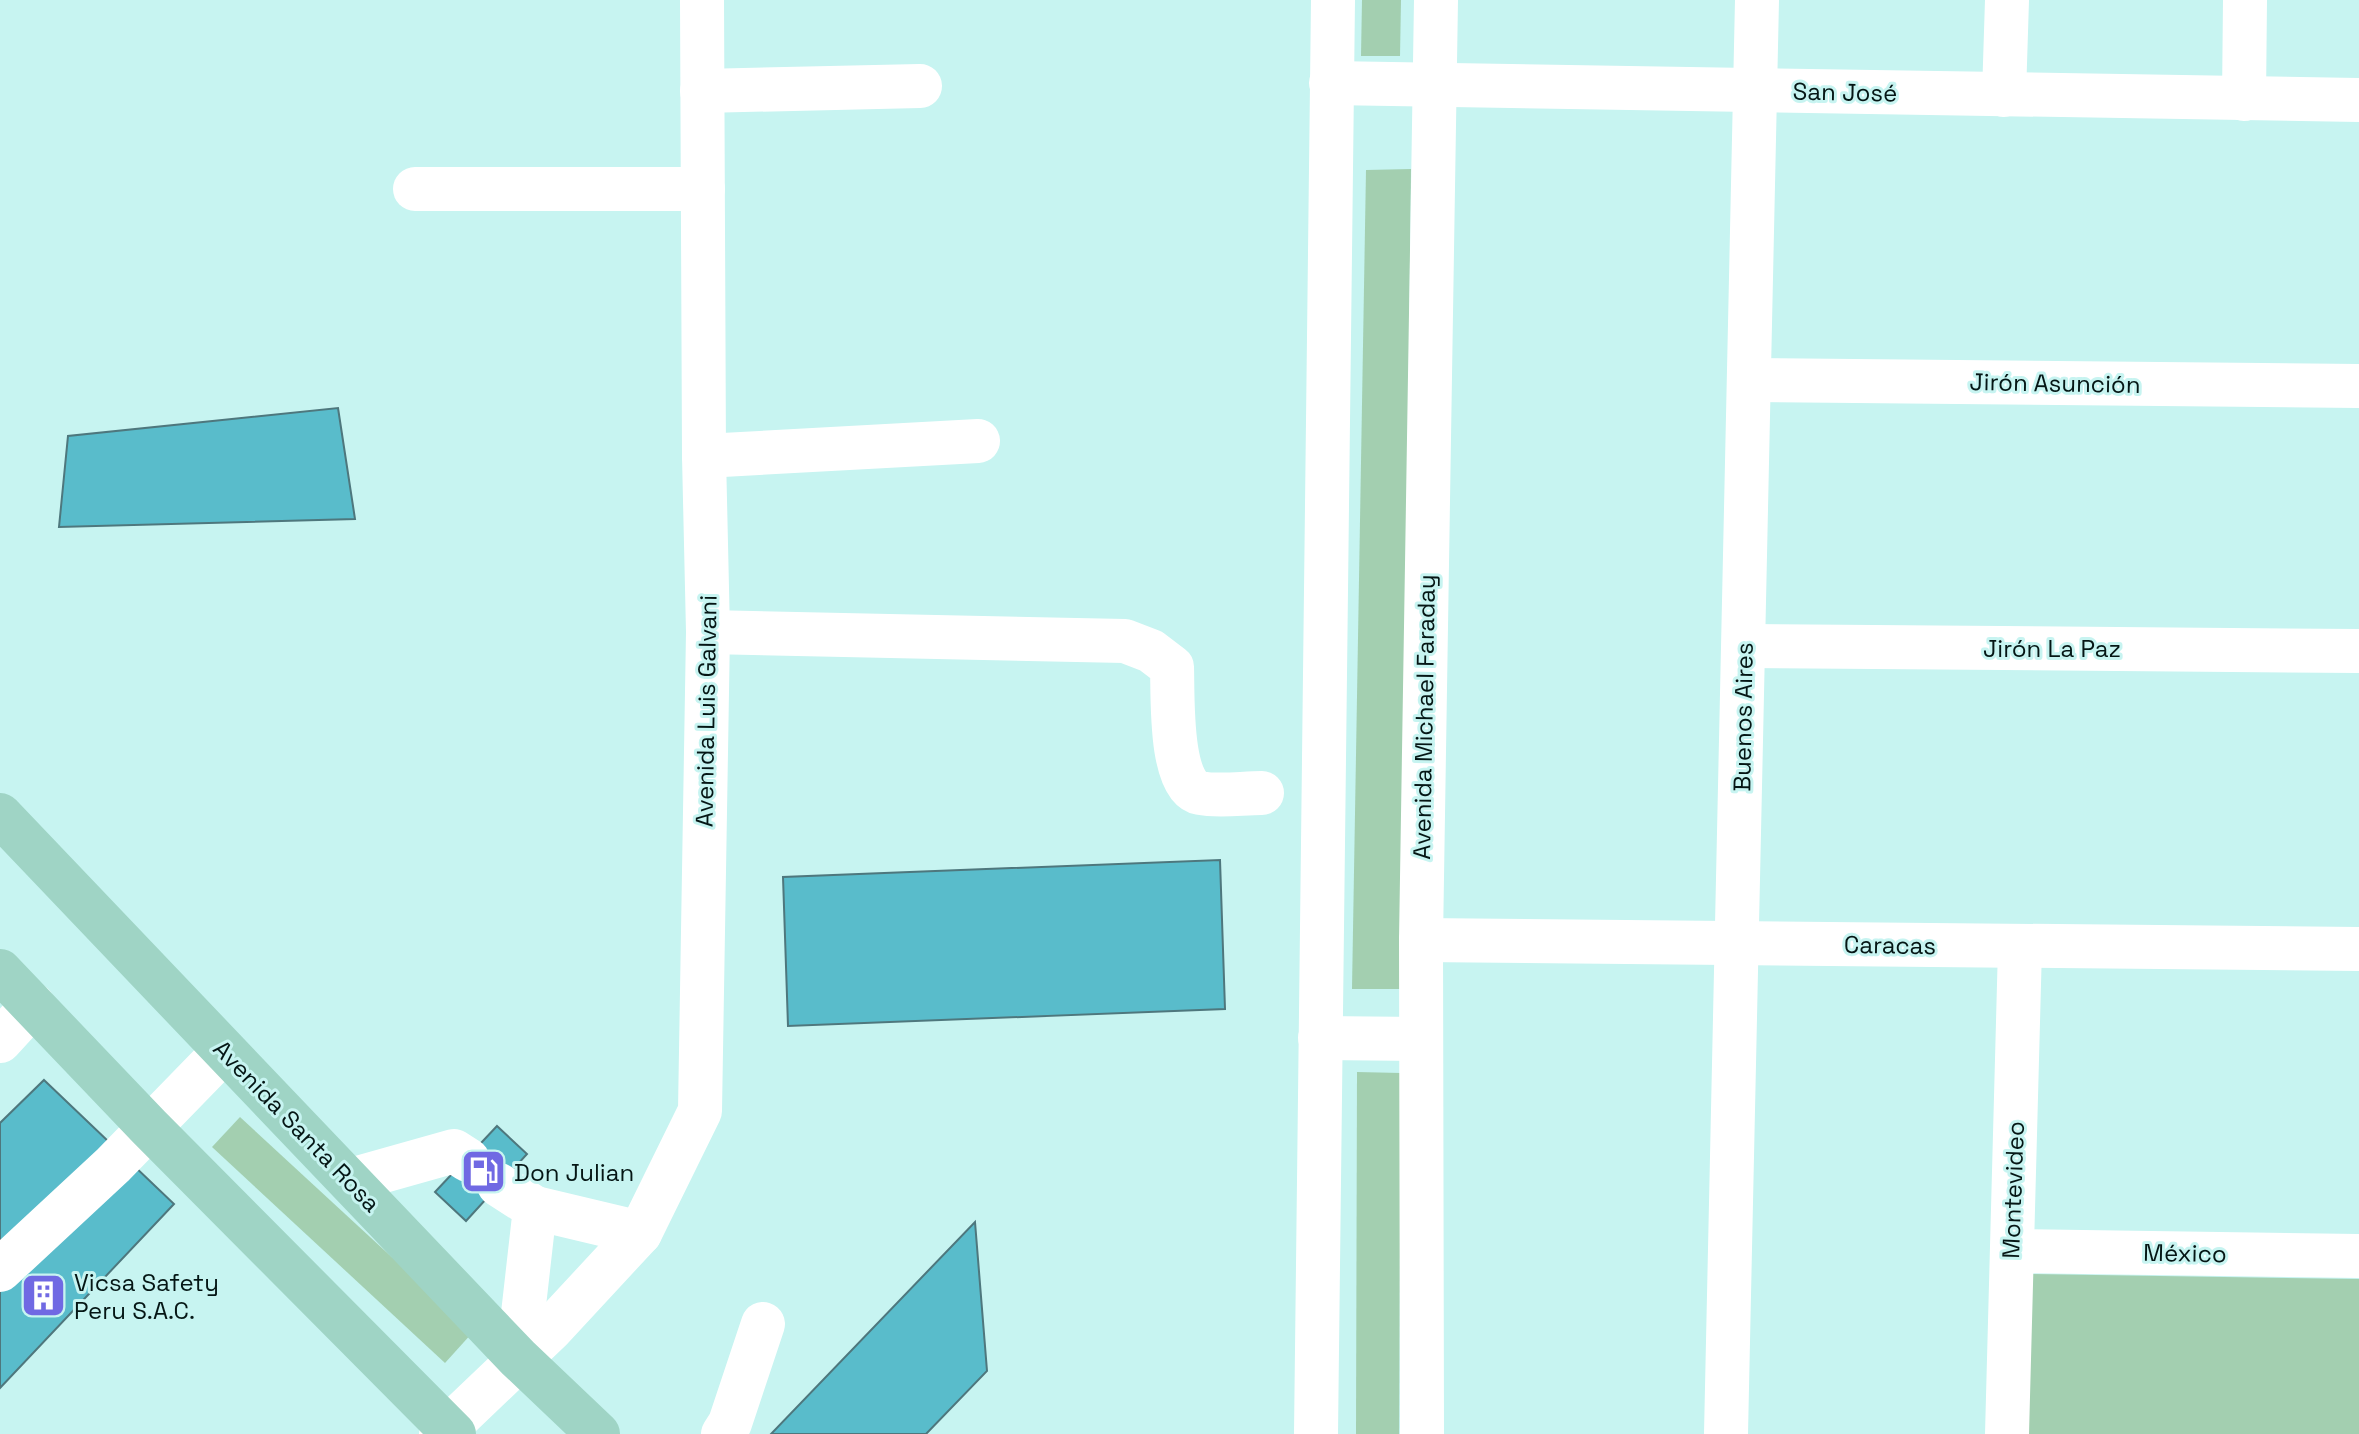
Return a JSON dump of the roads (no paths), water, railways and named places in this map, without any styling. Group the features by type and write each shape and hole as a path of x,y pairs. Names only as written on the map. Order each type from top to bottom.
{"main road":[{"name":"Avenida Santa Rosa","path":"0,815 518,1358 598,1434"},
{"path":"0,971 447,1432"}],"street":[{"name":"Avenida Luis Galvani","path":"447,1432 518,1358 551,1329 640,1233 700,1111 708,632 702,0"},
{"path":"1316,1434 1333,0"},
{"name":"Avenida Michael Faraday","path":"1422,1434 1421,940 1436,0"},
{"name":"Buenos Aires","path":"1726,1434 1757,0"},
{"path":"2004,95 2007,0"},
{"path":"2244,99 2245,0"},
{"name":"San José","path":"1331,83 2359,100"},
{"path":"702,91 920,86"},
{"path":"415,189 703,189"},
{"name":"Jirón Asunción","path":"1750,380 2359,386"},
{"path":"704,456 978,441"},
{"path":"708,632 1125,641 1151,651 1172,667 1178,765 1186,786 1198,793 1262,793"},
{"name":"Jirón La Paz","path":"1744,646 2359,651"},
{"name":"Caracas","path":"1421,940 2359,949"},
{"name":"Montevideo","path":"2007,1434 2020,947"},
{"path":"0,1041 33,1005"},
{"path":"1320,1038 1421,1039"},
{"path":"0,1270 113,1165 224,1051"},
{"path":"351,1180 454,1151 501,1184 640,1233"},
{"path":"501,1184 518,1358"},
{"name":"México","path":"2012,1251 2359,1256"},
{"path":"723,1434 730,1423 763,1324"}],"place":[{"name":"Don Julian","path":"483,1172"},
{"name":"Vicsa Safety Peru S.A.C.","path":"43,1296"}]}
